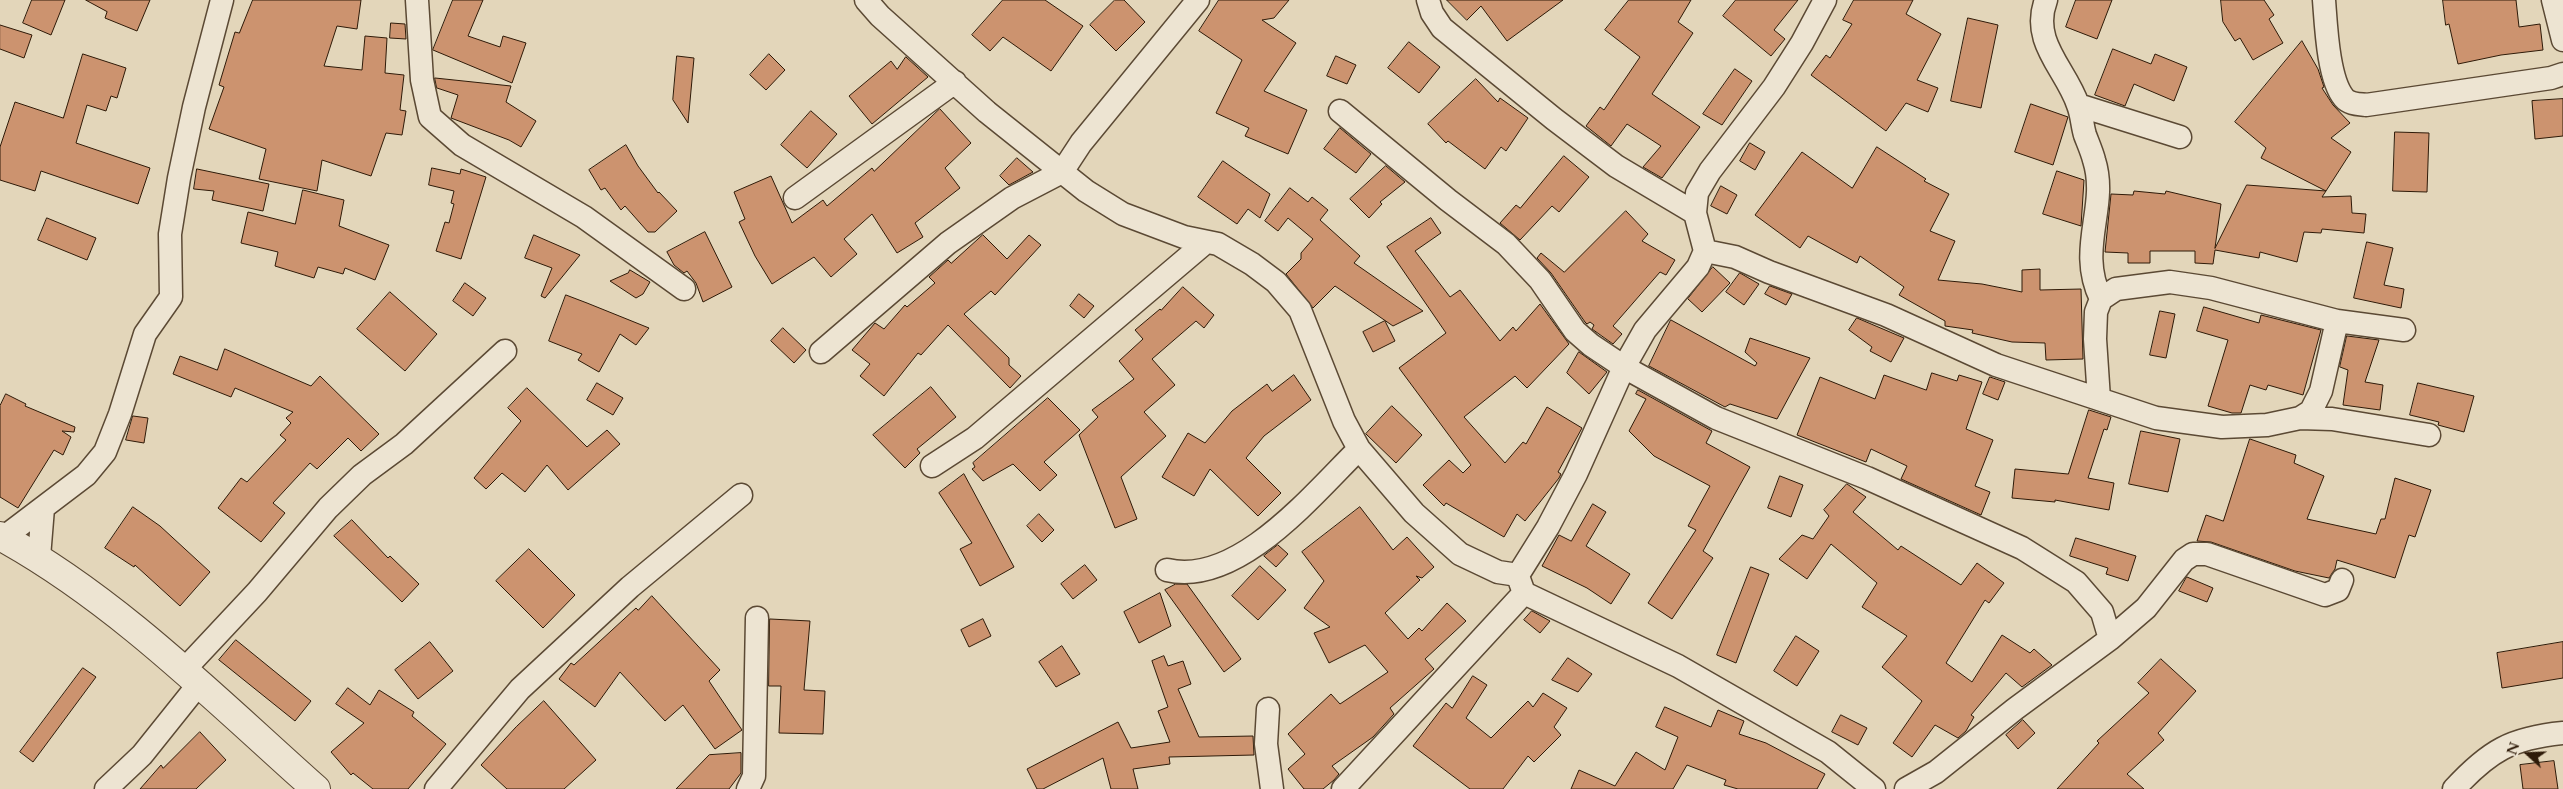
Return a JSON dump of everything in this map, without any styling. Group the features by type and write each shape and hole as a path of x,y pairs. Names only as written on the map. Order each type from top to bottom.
{"street":[{"path":"222,0 194,107 179,178 170,234 171,297 145,334 120,414 105,452 86,475 2,537 38,557 112,610 316,789"},
{"path":"417,0 422,80 430,117 462,145 584,217 684,289"},
{"path":"866,0 880,16 954,82 1086,191 1123,214 1184,237 1218,244 1252,264 1276,282 1300,310 1344,421 1359,449 1414,513 1460,554 1678,666 1828,752 1874,789"},
{"path":"821,352 948,243 1012,198 1062,172 1081,142 1198,0"},
{"path":"1428,0 1432,13 1442,28 1554,119 1616,166 1695,213"},
{"path":"1343,789 1521,584 1576,474 1624,367 1645,330 1698,267 1705,251 1695,213 1697,193 1774,87 1802,43 1825,0"},
{"path":"2046,0 2041,25 2048,50 2078,104 2085,134 2095,162 2098,180 2091,240 2091,267 2093,282 2102,298"},
{"path":"2324,0 2328,43 2336,80 2345,99 2354,104 2366,105 2563,74"},
{"path":"2554,0 2563,40"},
{"path":"795,198 954,82"},
{"path":"2078,104 2180,137"},
{"path":"1340,111 1448,200 1506,244 1540,280 1574,332 1624,367 1716,418 1867,478 2022,548 2076,582 2102,612 2110,639"},
{"path":"932,466 975,438 1206,242"},
{"path":"1705,251 1735,257 1886,316 1996,365 2156,418 2222,427 2267,425 2300,418 2332,419 2429,435"},
{"path":"2099,399 2095,339 2096,312 2102,298 2116,289 2170,282 2211,288 2337,320 2404,330"},
{"path":"2300,418 2311,411 2321,391 2337,320"},
{"path":"106,789 142,755 190,678 257,592 328,508 362,475 404,444 504,351"},
{"path":"1167,570 1181,573 1201,570 1243,554 1275,530 1359,449"},
{"path":"436,789 520,689 630,587 741,495"},
{"path":"38,557 43,508"},
{"path":"1906,789 1936,772 2015,709 2110,639 2146,608 2184,560 2192,554 2207,554 2325,595 2338,590 2342,580"},
{"path":"748,789 754,776 757,618"},
{"path":"1268,709 1266,744 1272,789"},
{"path":"2454,789 2488,755 2531,736 2563,732"}],"building":[{"path":"32,0 65,0 51,35 23,23"},
{"path":"86,0 150,0 137,31 105,18 107,12"},
{"path":"253,0 361,0 357,29 337,26 324,66 362,70 365,36 387,38 385,73 404,75 400,110 406,111 402,135 386,133 371,176 322,160 317,191 259,179 266,149 209,129 224,87 219,85 235,32 239,33"},
{"path":"453,0 483,0 468,36 500,47 503,36 526,43 512,83 433,50"},
{"path":"1003,0 1045,0 1083,26 1051,71 1003,37 990,51 972,35"},
{"path":"1115,0 1124,0 1145,22 1116,51 1090,25"},
{"path":"1219,0 1289,0 1274,18 1262,20 1296,43 1264,91 1307,110 1288,154 1245,136 1249,128 1216,113 1242,60 1199,31"},
{"path":"1447,0 1563,0 1507,41 1481,6 1467,20"},
{"path":"1629,0 1691,0 1678,22 1693,33 1652,94 1700,127 1662,178 1643,167 1661,146 1627,124 1611,146 1586,126 1600,107 1604,110 1640,57 1605,30"},
{"path":"1736,0 1798,0 1774,30 1785,39 1771,56 1723,16"},
{"path":"1854,0 1913,0 1906,14 1941,34 1917,80 1938,88 1928,112 1906,103 1886,131 1811,75 1826,55 1830,58 1852,24 1843,20"},
{"path":"2076,0 2112,0 2097,39 2066,27"},
{"path":"2221,0 2264,0 2274,15 2269,19 2283,43 2253,60 2240,38 2235,41 2223,22"},
{"path":"2443,0 2516,0 2519,27 2540,24 2543,50 2501,55 2458,64 2449,24 2446,25"},
{"path":"1968,18 1998,25 1981,108 1951,101"},
{"path":"391,23 405,24 406,39 390,38"},
{"path":"0,25 32,35 24,58 0,49"},
{"path":"2302,41 2318,69 2324,87 2322,88 2333,105 2350,123 2331,138 2351,152 2326,191 2261,158 2266,148 2235,122"},
{"path":"1409,42 1440,67 1419,93 1388,68"},
{"path":"2113,49 2151,64 2155,54 2187,67 2174,101 2134,84 2125,106 2095,95"},
{"path":"83,54 126,68 117,98 111,96 106,111 87,105 76,143 150,168 138,204 41,171 35,191 0,180 0,147 15,102 63,118"},
{"path":"769,54 785,70 766,90 750,75"},
{"path":"677,56 694,58 688,123 673,100"},
{"path":"1336,56 1356,65 1347,84 1327,76"},
{"path":"906,57 928,77 872,124 849,96 891,61 897,69"},
{"path":"1735,69 1752,81 1722,125 1703,114"},
{"path":"435,78 511,86 506,102 536,121 521,147 509,140 451,118 458,95 437,88"},
{"path":"1476,79 1498,102 1500,98 1528,118 1506,151 1501,147 1485,169 1448,141 1446,143 1428,124"},
{"path":"2563,99 2563,136 2535,139 2532,101"},
{"path":"2031,104 2068,117 2053,165 2015,152"},
{"path":"940,109 971,143 945,168 960,188 915,223 923,237 897,253 872,214 844,239 857,254 831,277 814,257 772,284 755,256 739,222 745,219 734,192 771,176 792,223 823,200 827,206 872,168 874,171"},
{"path":"811,111 837,134 807,168 781,145"},
{"path":"1340,128 1371,154 1356,173 1324,149"},
{"path":"2395,132 2429,133 2427,192 2393,191"},
{"path":"1750,143 1765,152 1755,170 1740,161"},
{"path":"626,145 638,166 658,193 677,211 655,232 648,232 625,206 621,210 605,188 601,190 589,170"},
{"path":"1877,147 1926,179 1924,181 1949,194 1930,231 1955,241 1938,280 1982,284 2022,292 2022,270 2040,269 2040,290 2081,289 2083,359 2046,360 2045,343 2012,342 1972,333 1973,330 1945,326 1945,321 1899,295 1904,287 1860,256 1857,263 1808,236 1800,248 1755,215 1802,152 1852,188"},
{"path":"1564,156 1589,177 1559,212 1552,206 1520,240 1500,223 1516,205 1520,208"},
{"path":"1017,158 1033,172 1009,185 1000,176"},
{"path":"1223,161 1270,194 1260,218 1248,209 1237,224 1198,197"},
{"path":"1386,166 1405,182 1380,202 1382,204 1369,218 1350,199"},
{"path":"432,168 460,174 461,169 486,177 461,259 436,251 445,222 449,223 454,204 451,203 454,191 429,185"},
{"path":"197,169 269,184 263,211 212,200 214,191 194,189"},
{"path":"2057,171 2084,180 2081,226 2043,214"},
{"path":"2247,185 2326,191 2322,197 2351,196 2352,213 2366,214 2364,233 2322,229 2321,233 2304,232 2297,262 2260,252 2259,258 2215,250 2213,264 2195,263 2195,251 2150,251 2150,263 2128,263 2128,253 2105,252 2111,194 2133,195 2134,191 2165,194 2166,191 2221,204 2215,248"},
{"path":"1721,186 1737,195 1727,214 1711,206"},
{"path":"1290,188 1308,202 1312,197 1328,210 1320,220 1360,256 1354,263 1423,311 1393,326 1335,286 1313,308 1286,274 1301,259 1301,253 1313,239 1288,218 1278,231 1265,221"},
{"path":"303,190 344,200 339,226 389,245 375,280 345,268 343,274 318,267 314,278 275,266 278,252 241,243 248,212 295,224"},
{"path":"1626,211 1648,234 1642,241 1675,260 1666,275 1660,272 1613,326 1622,334 1613,344 1592,329 1594,325 1590,322 1587,324 1585,322 1551,273 1537,258 1541,253 1564,272"},
{"path":"47,218 96,238 87,260 38,240"},
{"path":"1431,218 1441,233 1415,251 1450,297 1460,290 1500,341 1513,327 1516,331 1540,304 1569,344 1527,388 1515,376 1464,417 1505,463 1523,442 1526,444 1547,407 1582,428 1558,472 1561,474 1559,478 1525,521 1517,514 1504,537 1446,503 1444,506 1423,485 1449,460 1463,473 1471,465 1399,368 1446,333 1387,247"},
{"path":"705,232 732,287 703,302 696,283 687,271 684,273 674,265 667,252"},
{"path":"534,235 580,255 545,298 541,296 552,268 525,258"},
{"path":"983,235 1007,259 1029,235 1041,245 995,295 991,291 964,314 1009,358 1009,365 1021,376 1010,388 948,325 921,355 918,353 884,396 860,376 870,364 852,350 875,323 884,329 905,305 907,307 935,283 929,277 948,260 951,263"},
{"path":"2367,242 2393,248 2384,285 2404,289 2401,308 2354,298"},
{"path":"1713,267 1730,283 1702,312 1688,299"},
{"path":"630,270 650,282 643,294 636,298 610,281 628,273"},
{"path":"1740,273 1759,284 1744,305 1726,292"},
{"path":"465,283 486,298 473,316 453,301"},
{"path":"1770,286 1792,294 1786,305 1765,294"},
{"path":"1183,287 1214,315 1204,328 1196,321 1152,359 1175,385 1144,412 1166,436 1121,477 1137,519 1115,528 1079,435 1098,417 1092,410 1134,379 1119,361 1143,339 1135,330 1161,310"},
{"path":"390,292 437,334 405,371 357,329"},
{"path":"1079,294 1094,306 1084,318 1070,306"},
{"path":"566,295 649,328 636,345 620,334 599,372 578,360 582,354 549,341"},
{"path":"2204,307 2259,323 2261,315 2321,330 2303,395 2268,385 2266,390 2250,385 2241,413 2232,413 2208,406 2228,340 2197,331"},
{"path":"2160,311 2175,314 2166,358 2150,355"},
{"path":"1857,318 1904,338 1891,362 1870,351 1872,347 1849,330"},
{"path":"1671,320 1755,366 1757,363 1745,352 1750,338 1810,358 1777,419 1730,404 1725,407 1649,366"},
{"path":"1385,321 1395,341 1373,352 1363,332"},
{"path":"783,328 806,350 794,363 771,341"},
{"path":"2347,336 2379,340 2365,382 2383,385 2380,410 2343,405 2348,370 2340,367"},
{"path":"225,349 311,386 320,376 379,434 361,451 348,438 317,469 310,463 273,503 285,513 261,542 218,508 241,478 247,482 286,440 280,435 291,423 286,418 293,412 235,388 231,397 173,374 180,356 217,370"},
{"path":"1579,352 1607,372 1589,394 1567,373"},
{"path":"1932,373 1957,381 1959,375 1982,382 1966,429 1993,440 1975,486 1990,492 1981,515 1901,479 1907,466 1871,449 1866,462 1797,435 1820,377 1875,399 1884,375 1926,390"},
{"path":"1294,375 1311,400 1264,436 1246,458 1281,493 1258,516 1210,469 1194,496 1162,477 1188,433 1205,443 1232,411 1267,384 1272,391"},
{"path":"1990,377 2005,382 1998,400 1983,394"},
{"path":"597,383 623,398 613,415 587,400"},
{"path":"2418,383 2474,396 2464,432 2438,425 2439,422 2410,415"},
{"path":"931,387 956,417 917,449 920,453 905,468 873,435"},
{"path":"527,388 587,447 607,430 620,444 568,490 547,465 525,492 502,473 486,489 474,478 521,421 508,408"},
{"path":"1638,390 1712,431 1706,443 1750,467 1703,551 1713,558 1672,619 1648,603 1696,530 1688,526 1710,486 1654,456 1629,431 1646,399 1636,394"},
{"path":"6,394 26,404 25,406 75,427 74,432 62,431 71,437 63,455 54,450 18,508 0,497 0,406"},
{"path":"1048,398 1080,430 1044,462 1057,475 1040,491 1013,464 983,481 972,469 975,467 973,463"},
{"path":"1392,406 1422,435 1396,463 1366,434"},
{"path":"2089,410 2111,417 2107,430 2104,429 2088,478 2114,483 2109,510 2055,500 2055,502 2012,498 2015,469 2068,474"},
{"path":"133,416 148,418 144,443 126,440"},
{"path":"2141,431 2180,439 2168,492 2129,484"},
{"path":"2250,439 2296,455 2294,463 2324,476 2307,519 2376,534 2381,519 2385,519 2395,478 2431,490 2415,537 2409,535 2395,578 2337,560 2335,569 2329,578 2295,571 2211,542 2197,541 2206,515 2223,521"},
{"path":"964,474 1014,567 980,586 960,549 972,543 939,493"},
{"path":"1780,476 1803,485 1791,517 1768,508"},
{"path":"1847,484 1866,497 1853,512 1898,550 1901,546 1961,585 1977,563 2004,583 1989,603 1985,600 1946,663 1972,682 2002,635 2030,653 2034,649 2052,665 2022,687 2006,673 1971,715 1974,717 1966,731 1958,738 1935,725 1912,757 1893,743 1922,701 1882,667 1907,636 1862,607 1877,583 1831,544 1807,579 1779,559 1802,535 1813,539 1829,516 1824,510"},
{"path":"1593,504 1606,512 1586,546 1630,574 1611,604 1587,588 1542,566 1559,535 1571,541"},
{"path":"133,507 160,526 210,572 180,606 135,565 134,567 105,548"},
{"path":"1360,507 1393,550 1407,537 1434,567 1422,578 1416,576 1420,580 1385,613 1408,639 1419,628 1422,631 1447,603 1466,621 1425,659 1434,669 1390,708 1394,714 1373,737 1332,766 1339,774 1334,780 1323,789 1304,789 1288,769 1305,754 1288,734 1331,694 1340,704 1388,672 1365,645 1329,663 1314,633 1330,627 1304,608 1324,581 1302,552"},
{"path":"1039,514 1054,530 1042,542 1027,526"},
{"path":"352,520 388,558 390,556 419,584 402,602 334,536"},
{"path":"2076,538 2136,556 2128,581 2106,574 2108,568 2070,556"},
{"path":"1278,545 1288,554 1276,567 1264,556"},
{"path":"529,549 575,595 543,628 496,581"},
{"path":"1085,565 1097,580 1073,599 1061,584"},
{"path":"1260,566 1286,590 1258,620 1232,596"},
{"path":"1751,567 1769,574 1736,663 1717,655"},
{"path":"2187,577 2213,588 2207,602 2179,591"},
{"path":"1176,584 1187,584 1241,659 1224,672 1165,590"},
{"path":"1160,593 1171,626 1139,643 1124,612"},
{"path":"652,596 720,670 709,681 742,730 715,749 683,705 665,721 620,672 595,707 559,679 571,663 574,665 636,608 638,610"},
{"path":"1532,611 1550,621 1540,633 1524,620"},
{"path":"770,619 810,621 804,690 825,691 823,734 779,733 781,686 769,686"},
{"path":"983,619 991,636 969,647 961,630"},
{"path":"1796,636 1819,651 1797,686 1774,671"},
{"path":"236,640 311,701 295,721 219,660"},
{"path":"430,642 453,671 418,699 395,670"},
{"path":"2563,642 2563,678 2502,688 2497,653"},
{"path":"1062,646 1080,674 1056,687 1039,662"},
{"path":"1164,656 1168,666 1183,661 1191,684 1178,689 1199,737 1253,736 1254,755 1169,757 1170,764 1133,769 1138,789 1111,789 1103,758 1043,789 1037,789 1027,769 1118,722 1131,748 1170,742 1158,711 1168,707 1152,661"},
{"path":"1568,658 1592,674 1578,692 1552,680"},
{"path":"2161,659 2196,691 2158,733 2164,740 2127,774 2144,789 2057,789 2099,743 2097,741 2149,693 2138,683"},
{"path":"83,668 96,677 33,762 20,752"},
{"path":"1473,676 1487,685 1466,718 1491,738 1528,701 1533,707 1543,693 1567,708 1554,727 1561,735 1534,762 1528,756 1503,789 1470,789 1413,746 1446,703 1452,708"},
{"path":"348,688 370,705 379,690 414,712 412,716 446,744 408,789 373,789 353,773 351,775 331,752 364,723 336,704"},
{"path":"544,701 596,760 564,789 507,789 481,765 516,727"},
{"path":"1665,707 1711,727 1718,710 1744,721 1739,734 1766,743 1825,774 1817,789 1738,789 1724,785 1726,780 1687,765 1673,789 1571,789 1579,770 1615,786 1636,752 1665,770 1678,737 1656,727"},
{"path":"1841,715 1867,728 1858,745 1832,732"},
{"path":"2023,720 2035,733 2018,749 2006,735"},
{"path":"200,732 226,760 196,789 140,789 161,765 163,768"},
{"path":"741,753 741,773 729,789 676,789 709,755"},
{"path":"2554,761 2558,789 2523,789 2520,765"}]}
